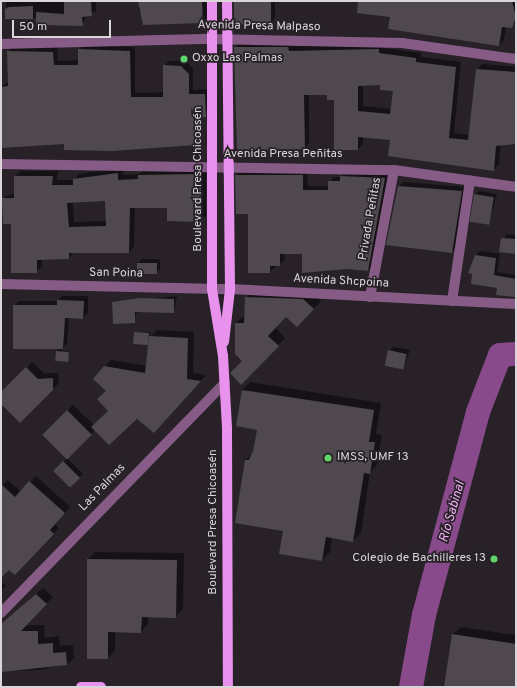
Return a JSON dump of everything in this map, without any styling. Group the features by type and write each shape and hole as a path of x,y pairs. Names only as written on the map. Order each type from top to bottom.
{"main road":[{"name":"Boulevard Presa Chicoasén","path":"212,1 212,289 223,356 228,687"},
{"name":"Boulevard Presa Chicoasén","path":"223,356 230,289 226,1"},
{"path":"81,687 101,687"}],"street":[{"name":"Avenida Presa Malpaso","path":"1,44 212,39 402,43 516,59"},
{"name":"Avenida Presa Peñitas","path":"1,164 394,170 516,187"},
{"name":"Privada Peñitas","path":"370,297 394,170"},
{"path":"452,300 470,180"},
{"name":"San Poina","path":"1,284 230,289"},
{"name":"Avenida Shcpoina","path":"230,289 516,304"},
{"name":"Las Palmas","path":"1,613 224,383"}],"building":[{"path":"64,1 91,1 92,16 82,17 83,26 36,25 36,12 64,14"},
{"path":"138,1 202,1 203,23 143,25"},
{"path":"234,1 271,1 271,24 234,24"},
{"path":"358,1 512,1 516,17 512,28 502,27 499,46 388,29 390,17 357,13"},
{"path":"33,6 33,19 5,19 5,9 9,7"},
{"path":"234,47 288,47 289,51 379,49 379,53 416,58 416,62 456,67 449,138 468,140 476,69 516,72 516,144 496,146 494,171 388,156 390,140 358,137 358,150 334,150 334,100 327,100 327,95 304,95 305,149 237,150","holes":["380,85 380,90 393,91 390,114 358,111 358,86"]},
{"path":"78,49 130,51 131,97 163,97 163,65 181,66 189,74 189,94 205,94 206,117 195,118 196,145 112,151 64,150 64,144 1,148 1,87 8,86 7,51 53,52 54,65 78,65"},
{"path":"118,173 118,180 138,179 138,175 201,174 201,222 167,221 167,208 130,208 129,253 69,253 69,259 37,260 37,273 11,273 11,224 3,224 2,198 14,198 14,176 53,176 52,185 73,185 73,179","holes":["105,201 106,226 69,227 67,203"]},
{"path":"235,175 303,175 303,190 328,190 328,181 340,181 340,176 385,178 368,271 347,269 302,273 302,254 280,254 280,266 270,266 270,273 248,273 248,214 236,214"},
{"path":"398,186 462,191 452,253 386,245"},
{"path":"474,194 494,197 489,225 470,222"},
{"path":"501,238 516,239 516,254 499,252"},
{"path":"475,255 496,258 494,275 516,279 516,297 496,295 497,288 471,284 472,274 468,273"},
{"path":"137,263 157,263 157,274 137,274"},
{"path":"245,297 303,299 314,309 297,327 286,317 268,336 279,346 241,385 230,373 242,361 235,354 235,323 244,323"},
{"path":"140,298 174,299 174,313 135,312 135,323 113,324 112,302"},
{"path":"57,300 84,301 83,319 65,318 63,349 13,349 13,305 57,305"},
{"path":"134,332 149,333 148,345 133,344"},
{"path":"149,336 188,338 187,379 201,381 154,433 137,419 109,445 91,427 108,411 97,399 106,391 93,379 104,366 145,373"},
{"path":"388,350 407,354 403,370 385,366"},
{"path":"56,351 69,352 68,362 55,361"},
{"path":"26,367 38,379 53,378 53,390 20,423 1,404 1,392"},
{"path":"242,390 374,410 369,442 375,442 370,474 364,473 353,542 326,537 322,561 279,554 283,531 235,523 245,460 249,460 253,451 257,430 236,426"},
{"path":"67,410 92,435 67,459 42,435"},
{"path":"63,461 80,478 70,488 53,471"},
{"path":"29,481 65,513 50,530 54,534 15,575 9,570 1,578 1,484 15,497"},
{"path":"87,559 177,560 176,618 142,617 141,633 108,632 108,659 87,659"},
{"path":"36,594 47,604 21,631 38,631 38,644 53,643 53,653 66,652 67,665 1,672 1,624"},
{"path":"452,634 516,644 516,687 444,687"}],"waterway":[{"name":"Río Sabinal","path":"411,687 424,615 478,412 500,355 516,354"}],"place":[{"name":"Oxxo Las Palmas","path":"184,59"},
{"name":"IMSS, UMF 13","path":"328,458"},
{"name":"Colegio de Bachilleres 13","path":"494,559"}]}
